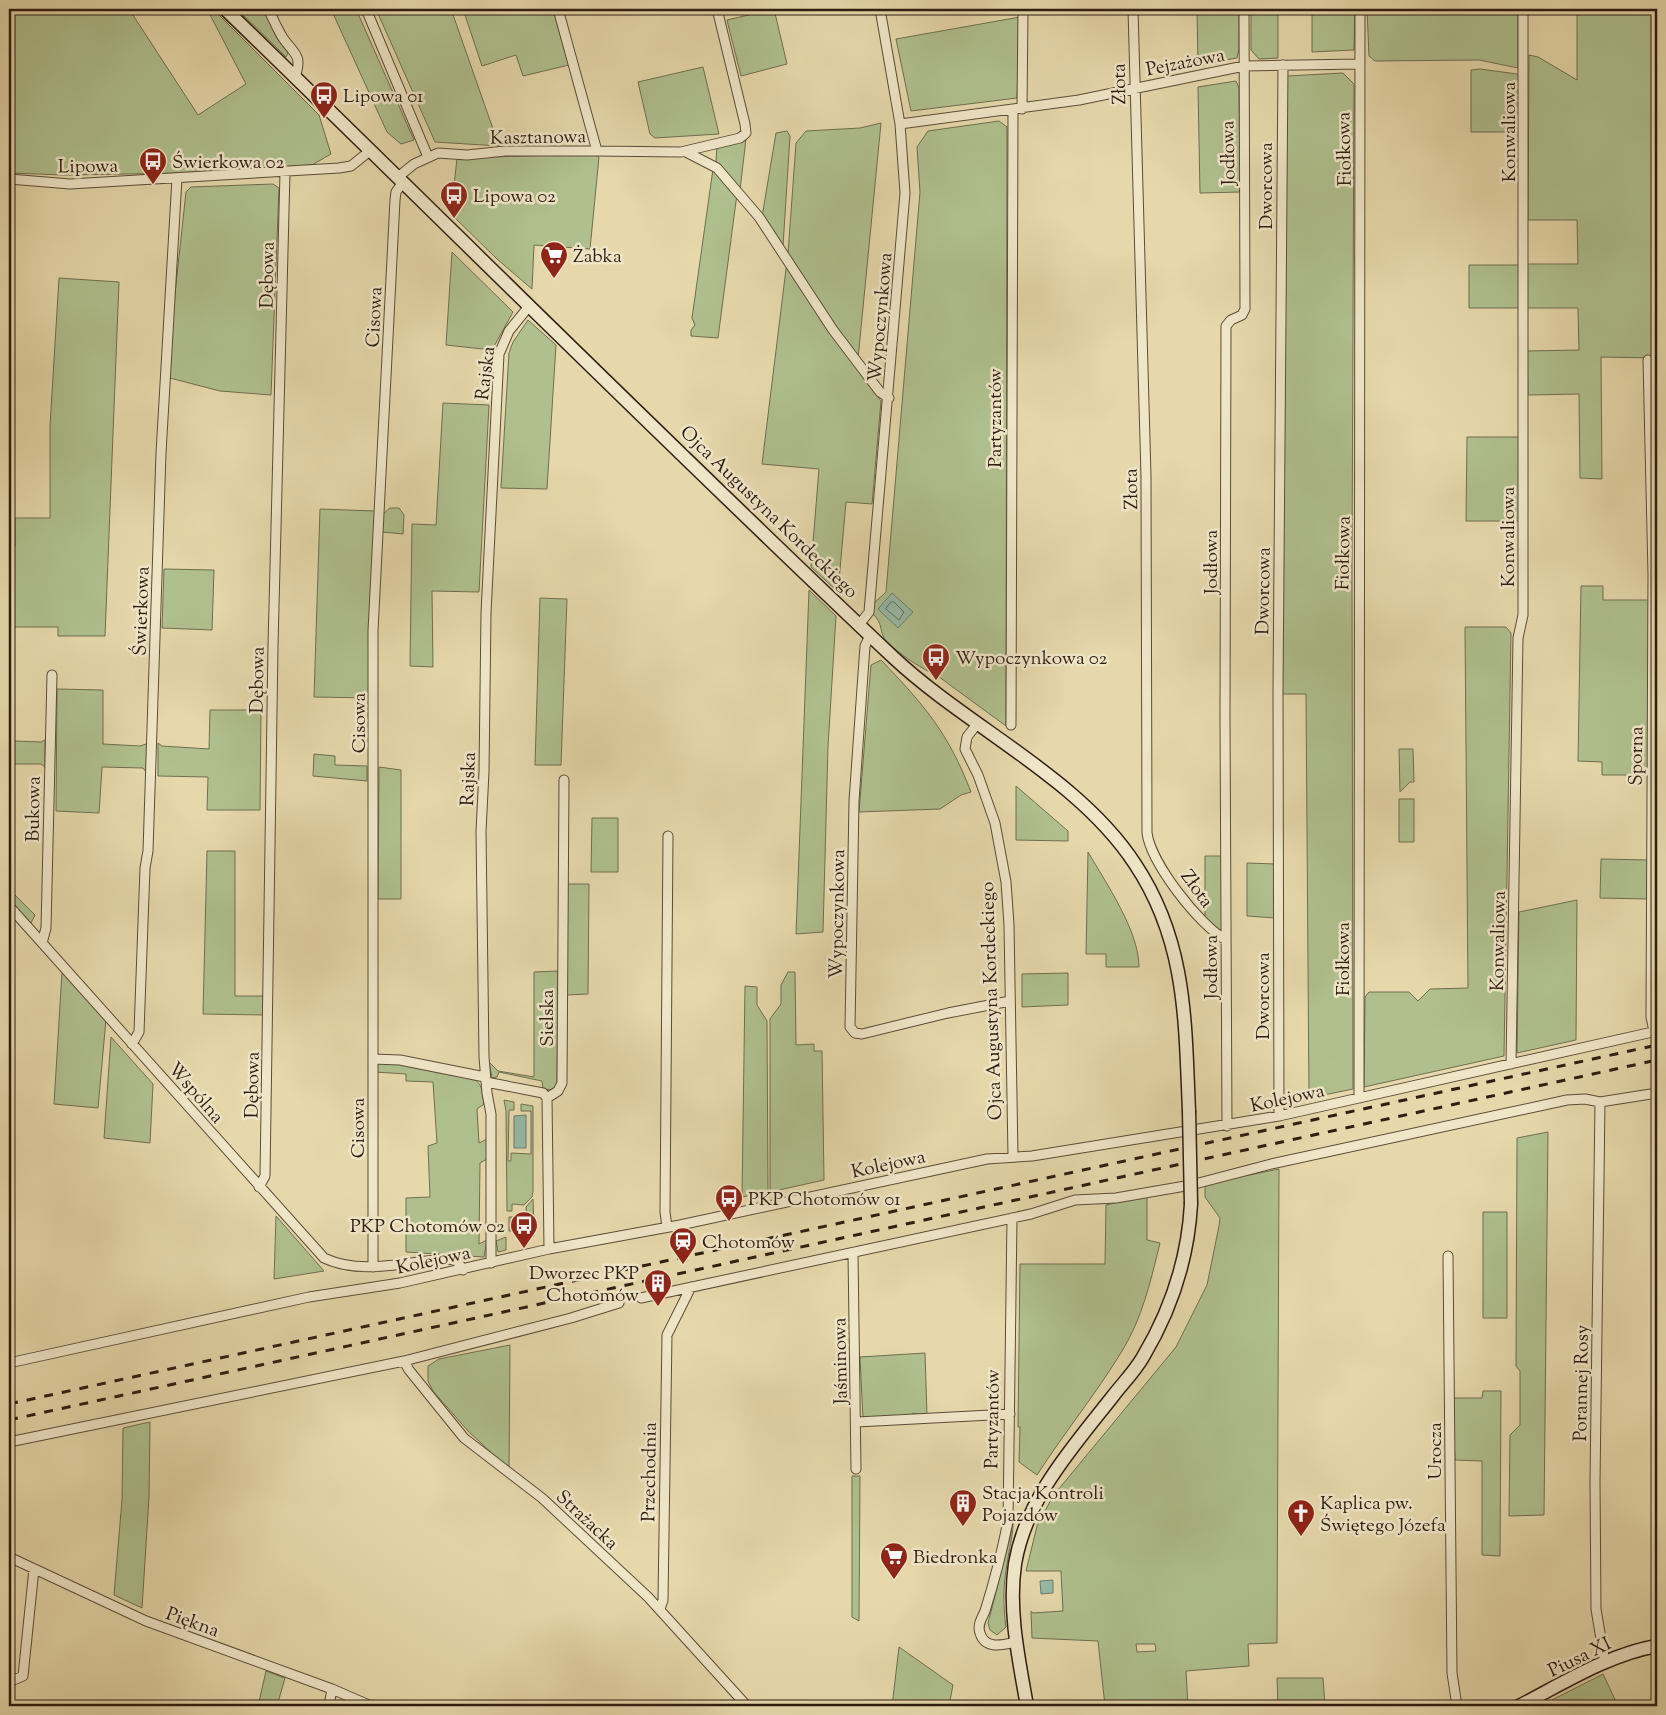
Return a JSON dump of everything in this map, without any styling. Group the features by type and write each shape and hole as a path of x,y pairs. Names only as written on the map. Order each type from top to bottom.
{"street":[{"name":"Ojca Augustyna Kordeckiego","path":"225,9 870,636 900,663 977,724 964,744 986,798 1001,848 1009,925 1013,1156"},
{"path":"268,9 283,38 298,58 299,66 295,76"},
{"path":"366,9 428,157"},
{"path":"558,9 597,151"},
{"path":"686,152 744,136 746,133 717,9"},
{"name":"Wypoczynkowa","path":"859,625 868,612 889,398 905,192 900,124 880,9"},
{"name":"Partyzantów","path":"1011,725 1018,109 1023,9"},
{"name":"Złota","path":"1133,9 1146,476 1147,833 1149,846 1191,910 1208,928 1226,940"},
{"name":"Jodłowa","path":"1227,1126 1226,326 1228,322 1242,315 1245,309 1244,9"},
{"name":"Fiołkowa","path":"1359,1098 1360,9"},
{"name":"Konwaliowa","path":"1511,1064 1518,638 1523,615 1523,9"},
{"name":"Pejzażowa","path":"900,124 1018,109 1244,66 1359,64"},
{"name":"Dworcowa","path":"1279,1116 1278,690 1282,65"},
{"name":"Lipowa","path":"9,179 70,184 284,172 351,166 371,150"},
{"name":"Kasztanowa","path":"401,180 414,164 438,153 467,155 505,151 686,152"},
{"path":"686,152 716,168 744,198 786,255 833,330 880,392 889,398"},
{"name":"Dębowa","path":"259,1187 265,1176 266,1157 273,646 284,172"},
{"name":"Świerkowa","path":"132,1044 139,1032 145,868 148,851 161,453 177,178"},
{"name":"Cisowa","path":"373,1267 374,631 395,200 401,180"},
{"name":"Rajska","path":"491,1263 492,1114 486,1080 481,831 487,551 498,362 501,349 509,331 530,306"},
{"name":"Sporna","path":"1648,360 1654,574 1651,1017 1656,1031"},
{"name":"Wypoczynkowa","path":"870,636 865,646 854,801 850,1027 855,1033 862,1034 948,1013 1010,1001"},
{"name":"Bukowa","path":"42,943 46,928 52,675"},
{"path":"977,724 1092,812 1120,843 1148,885 1164,919 1180,973 1185,1010 1191,1204 1184,1257 1165,1316 1142,1359 1059,1465 1044,1487 1029,1519 1019,1548 1014,1575 1016,1642 1026,1703"},
{"name":"Sielska","path":"547,1098 558,1091 562,1083 564,780"},
{"path":"667,1227 664,1212 668,836"},
{"name":"Wspólna","path":"9,906 324,1258 345,1266 373,1267 449,1259 457,1261 463,1270"},
{"name":"Kolejowa","path":"9,1363 309,1297 368,1289 463,1270 549,1250 987,1159 1040,1155 1279,1116 1656,1031"},
{"path":"373,1059 400,1060 543,1093 547,1098 549,1250"},
{"path":"640,1298 853,1253 919,1236 1012,1218 1075,1200 1116,1198 1191,1185 1280,1162 1567,1100 1585,1099 1600,1102 1657,1093"},
{"name":"Porannej Rosy","path":"1600,1102 1595,1512 1596,1609 1604,1663"},
{"name":"Partyzantów","path":"1012,1218 1008,1522 998,1566 979,1628 983,1639 988,1644 996,1646 1016,1642"},
{"name":"Jaśminowa","path":"853,1253 857,1422 856,1469"},
{"name":"Urocza","path":"1448,1256 1452,1672 1458,1706"},
{"name":"Przechodnia","path":"660,1609 663,1600 666,1336 691,1286"},
{"path":"9,1442 404,1360 571,1318 620,1302"},
{"name":"Strażacka","path":"404,1360 409,1370 464,1438 542,1498 660,1609 747,1706"},
{"path":"857,1422 1010,1414"},
{"name":"Piękna","path":"9,1557 146,1621 332,1688 371,1706"},
{"path":"9,1682 23,1676 34,1569"},
{"name":"Piusa XI","path":"1524,1705 1604,1663 1632,1652 1657,1646"},
{"path":"329,1706 332,1688"}],"shaded area":[{"path":"9,9 129,9 198,115 246,84 207,9 213,9 319,115 331,154 312,165 187,173 64,175 9,173"},
{"path":"237,9 264,9 277,38 288,53 286,57"},
{"path":"331,9 356,9 414,140 401,144 387,132"},
{"path":"376,9 451,9 499,146 435,142"},
{"path":"463,9 553,9 569,65 523,76 516,55 482,66"},
{"path":"774,9 787,64 741,76 727,20"},
{"path":"1197,9 1239,9 1239,48 1237,58 1198,65"},
{"path":"1251,9 1278,9 1278,58 1259,59 1251,50"},
{"path":"1312,9 1355,9 1354,50 1312,52"},
{"path":"1367,9 1518,9 1518,68 1479,60 1375,61 1369,56"},
{"path":"1577,9 1657,9 1657,717 1654,717 1653,358 1601,357 1602,479 1580,478 1579,394 1528,395 1527,351 1579,350 1578,308 1527,308 1527,264 1578,264 1577,220 1528,220 1529,55 1538,57 1577,80"},
{"path":"1020,17 1017,98 911,111 896,39"},
{"path":"703,67 719,134 655,138 650,134 638,82"},
{"path":"1480,69 1517,74 1520,78 1520,132 1471,132 1471,70"},
{"path":"1343,73 1354,84 1352,565 1353,1089 1309,1098 1306,694 1280,694 1287,76"},
{"path":"1236,81 1239,88 1240,192 1200,193 1198,87"},
{"path":"999,121 1007,127 1006,726 935,674 900,653 884,638 880,623 873,614 873,604 886,592 920,192 917,147 928,131"},
{"path":"881,123 858,359 788,254 796,143 806,131 860,128"},
{"path":"787,131 790,136 783,246 762,217 776,133"},
{"path":"746,139 740,190 716,162 717,146"},
{"path":"592,154 599,157 590,249 534,245 532,289 497,259 451,214 457,158"},
{"path":"713,169 737,194 718,338 691,336 691,330 695,325 692,318"},
{"path":"273,184 279,188 271,395 220,391 166,377 186,192 191,187"},
{"path":"452,252 513,312 492,350 446,345"},
{"path":"787,261 830,331 881,401 872,504 846,502 838,592 811,567 819,469 762,464"},
{"path":"1469,265 1520,265 1519,308 1469,308"},
{"path":"59,278 119,282 105,636 58,636 58,627 13,627 14,741 41,742 45,740 45,767 41,764 13,764 12,892 35,915 31,923 9,901 9,547 15,546 15,518 50,518 50,426"},
{"path":"528,320 556,345 547,489 501,488 509,353 513,342"},
{"path":"443,403 489,405 479,592 432,591 433,667 410,666 412,524 436,525"},
{"path":"1467,437 1519,437 1519,521 1466,521"},
{"path":"390,508 399,508 404,515 403,534 382,532 383,514"},
{"path":"320,509 375,511 369,698 314,697"},
{"path":"164,569 214,570 212,630 162,628"},
{"path":"1581,586 1603,586 1603,600 1651,600 1649,775 1602,775 1602,762 1578,761"},
{"path":"809,590 836,616 828,747 823,932 796,934"},
{"path":"540,598 567,599 561,765 535,765"},
{"path":"1465,627 1506,627 1511,633 1504,1056 1364,1087 1365,997 1369,992 1409,992 1418,1001 1430,989 1468,988"},
{"path":"881,660 934,720 953,752 971,792 961,795 940,809 859,812 871,665"},
{"path":"57,689 103,690 103,744 140,746 149,743 146,772 143,768 102,767 99,813 56,811"},
{"path":"210,710 261,710 260,810 207,810 208,777 158,776 158,743 162,746 209,749"},
{"path":"1654,726 1657,726 1657,1016 1654,1017"},
{"path":"1399,749 1413,749 1414,782 1410,782 1400,792"},
{"path":"314,754 335,756 335,765 367,766 367,781 313,776"},
{"path":"379,767 401,770 401,899 378,899"},
{"path":"1016,786 1068,831 1068,841 1016,840"},
{"path":"1399,799 1414,799 1414,842 1399,842"},
{"path":"592,818 618,818 618,872 591,872"},
{"path":"207,851 235,851 235,996 264,996 265,1015 203,1014"},
{"path":"1088,852 1128,923 1138,953 1139,967 1106,967 1106,954 1086,954"},
{"path":"1205,856 1223,856 1223,934 1205,920"},
{"path":"1601,859 1648,860 1648,899 1600,898"},
{"path":"1247,863 1275,864 1275,918 1247,916"},
{"path":"567,884 589,884 588,994 567,995"},
{"path":"1577,900 1576,1040 1517,1053 1519,912"},
{"path":"558,971 557,1086 552,1090 543,1089 542,1081 499,1072 497,1077 492,1078 489,1062 498,1071 534,1077 534,972"},
{"path":"62,972 106,1019 98,1108 54,1104"},
{"path":"788,972 795,972 796,1045 814,1044 814,1051 822,1051 824,1180 770,1192 770,1019 781,1004 781,985"},
{"path":"1068,973 1068,1005 1022,1007 1022,974"},
{"path":"745,986 757,987 757,1005 767,1021 768,1192 742,1197"},
{"path":"111,1037 153,1084 150,1143 104,1138"},
{"path":"381,1062 414,1065 415,1068 470,1078 480,1085 484,1104 477,1109 479,1143 487,1139 487,1159 480,1163 479,1244 487,1240 484,1257 406,1252 406,1198 430,1197 428,1146 437,1143 433,1082 406,1081 406,1074 375,1072 376,1066"},
{"path":"504,1100 514,1102 514,1110 509,1110 508,1161 511,1161 511,1153 531,1154 531,1111 521,1111 521,1104 533,1106 532,1197 524,1205 512,1204 512,1211 507,1211 506,1111"},
{"path":"1548,1132 1544,1515 1509,1516 1510,1435 1520,1425 1520,1371 1516,1366 1517,1138"},
{"path":"1654,1157 1657,1157 1657,1381 1652,1381"},
{"path":"1279,1169 1277,1643 1248,1644 1249,1666 1186,1671 1188,1706 1105,1706 1098,1641 1032,1638 1031,1611 1033,1613 1063,1611 1061,1571 1026,1571 1037,1526 1053,1496 1176,1347 1207,1285 1220,1218 1205,1197 1205,1184","holes":["1136,1644 1155,1644 1156,1651 1137,1652"]},
{"path":"1147,1196 1147,1240 1160,1243 1149,1285 1135,1326 1112,1367 1037,1475 1019,1462 1020,1264 1105,1264 1106,1205"},
{"path":"533,1199 534,1228 527,1220 526,1207"},
{"path":"1483,1212 1507,1212 1507,1318 1483,1318"},
{"path":"276,1216 324,1271 274,1279"},
{"path":"509,1217 513,1217 514,1224 526,1223 534,1230 534,1236 527,1238 526,1231 509,1231"},
{"path":"506,1237 506,1250 498,1252 496,1241"},
{"path":"510,1345 509,1469 468,1431 433,1391 428,1381 428,1366 439,1359"},
{"path":"925,1353 927,1416 913,1413 909,1417 863,1419 860,1357"},
{"path":"1483,1391 1501,1391 1500,1556 1482,1555 1482,1461 1455,1460 1452,1398 1482,1398"},
{"path":"150,1422 149,1498 142,1608 114,1595 122,1500 123,1428"},
{"path":"852,1476 860,1476 859,1621 852,1617"},
{"path":"1013,1517 1012,1535 1004,1588 1006,1627 997,1635 990,1630 988,1623 1011,1534"},
{"path":"899,1647 953,1685 949,1706 892,1706"},
{"path":"266,1671 285,1678 277,1706 258,1706"},
{"path":"1603,1674 1618,1706 1569,1706 1568,1704 1545,1706 1544,1704"},
{"path":"1277,1678 1323,1678 1325,1706 1278,1706"}],"water":[{"path":"892,593 913,612 898,628 878,609"},
{"path":"526,1115 526,1148 514,1148 514,1116"},
{"path":"1053,1580 1053,1593 1041,1594 1040,1581"}],"railway":[{"path":"9,1404 1657,1045"},
{"path":"9,1420 1657,1060"}],"place":[{"name":"Lipowa 01","path":"324,119"},
{"name":"Świerkowa 02","path":"153,185"},
{"name":"Lipowa 02","path":"454,219"},
{"name":"Żabka","path":"554,279"},
{"name":"Wypoczynkowa 02","path":"936,681"},
{"name":"PKP Chotomów 01","path":"729,1222"},
{"name":"PKP Chotomów 02","path":"524,1249"},
{"name":"Chotomów","path":"683,1265"},
{"name":"Dworzec PKP Chotomów","path":"658,1307"},
{"name":"Stacja Kontroli Pojazdów","path":"963,1527"},
{"name":"Kaplica pw. Świętego Józefa","path":"1301,1537"},
{"name":"Biedronka","path":"894,1580"}]}
